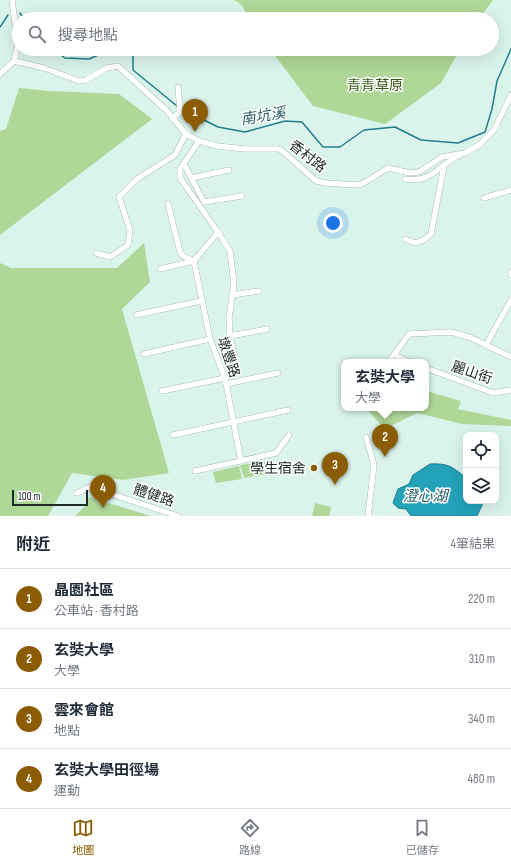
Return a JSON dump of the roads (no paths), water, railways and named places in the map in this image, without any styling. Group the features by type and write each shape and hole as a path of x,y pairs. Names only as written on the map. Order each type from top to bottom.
{"street":[{"path":"12,0 14,12"},
{"path":"0,74 5,71 14,61 15,56"},
{"name":"香村路","path":"14,61 44,68 79,81 86,80 107,68 118,66 172,118 186,134 199,141 217,146 246,149 275,148 285,153 316,181 356,185 365,182 388,168 410,173 420,172 442,157 465,153"},
{"path":"172,118 180,112 178,87"},
{"name":"香村路","path":"405,179 416,181 426,179 444,166 479,145 494,130 511,95"},
{"path":"96,253 110,257 128,245 130,230 119,197 137,179 175,155 186,134"},
{"name":"墩豐路","path":"199,141 180,169 180,178 230,251 234,284 229,309 230,336 235,358"},
{"path":"184,164 204,202 242,196"},
{"path":"405,239 414,243 424,240 431,234 444,166"},
{"path":"192,178 229,170"},
{"path":"484,198 511,190"},
{"path":"168,204 180,252 183,256 194,260"},
{"path":"160,269 194,260 218,232"},
{"name":"墩豐路","path":"194,260 201,301 210,339 225,381 241,461"},
{"path":"232,295 259,291"},
{"path":"486,346 511,300"},
{"path":"136,315 201,301"},
{"path":"230,336 267,329"},
{"path":"391,359 409,334 451,332 469,337 486,346 510,355"},
{"path":"144,354 210,339"},
{"path":"394,355 403,359"},
{"name":"麗山街","path":"429,369 493,393 511,390"},
{"path":"162,391 278,373"},
{"path":"173,435 288,410"},
{"path":"195,471 276,453 289,435"},
{"path":"366,437 374,465 368,516"},
{"name":"體健路","path":"77,493 90,487 178,516"}],"water":[{"name":"澄心湖","path":"430,464 450,466 463,476 463,504 483,504 477,516 411,516 406,509 398,508 393,503 398,489 409,484 413,475"}],"waterway":[{"name":"南坑溪","path":"0,27 8,15"},
{"name":"南坑溪","path":"182,109 218,127 245,132 285,121 302,122 323,147 340,147 364,130 395,127 421,140 458,143 485,132 492,109 497,81 511,49"},
{"name":"南坑溪","path":"62,56 65,58 89,59 96,56"},
{"name":"南坑溪","path":"133,56 133,70 177,106"}],"place":[{"name":"晶園社區","path":"195,132"},
{"name":"玄奘大學","path":"385,457"},
{"name":"學生宿舍","path":"314,468"},
{"name":"雲來會館","path":"335,485"},
{"name":"玄奘大學田徑場","path":"103,508"}],"park label":[{"name":"青青草原","path":"375,85"}]}
